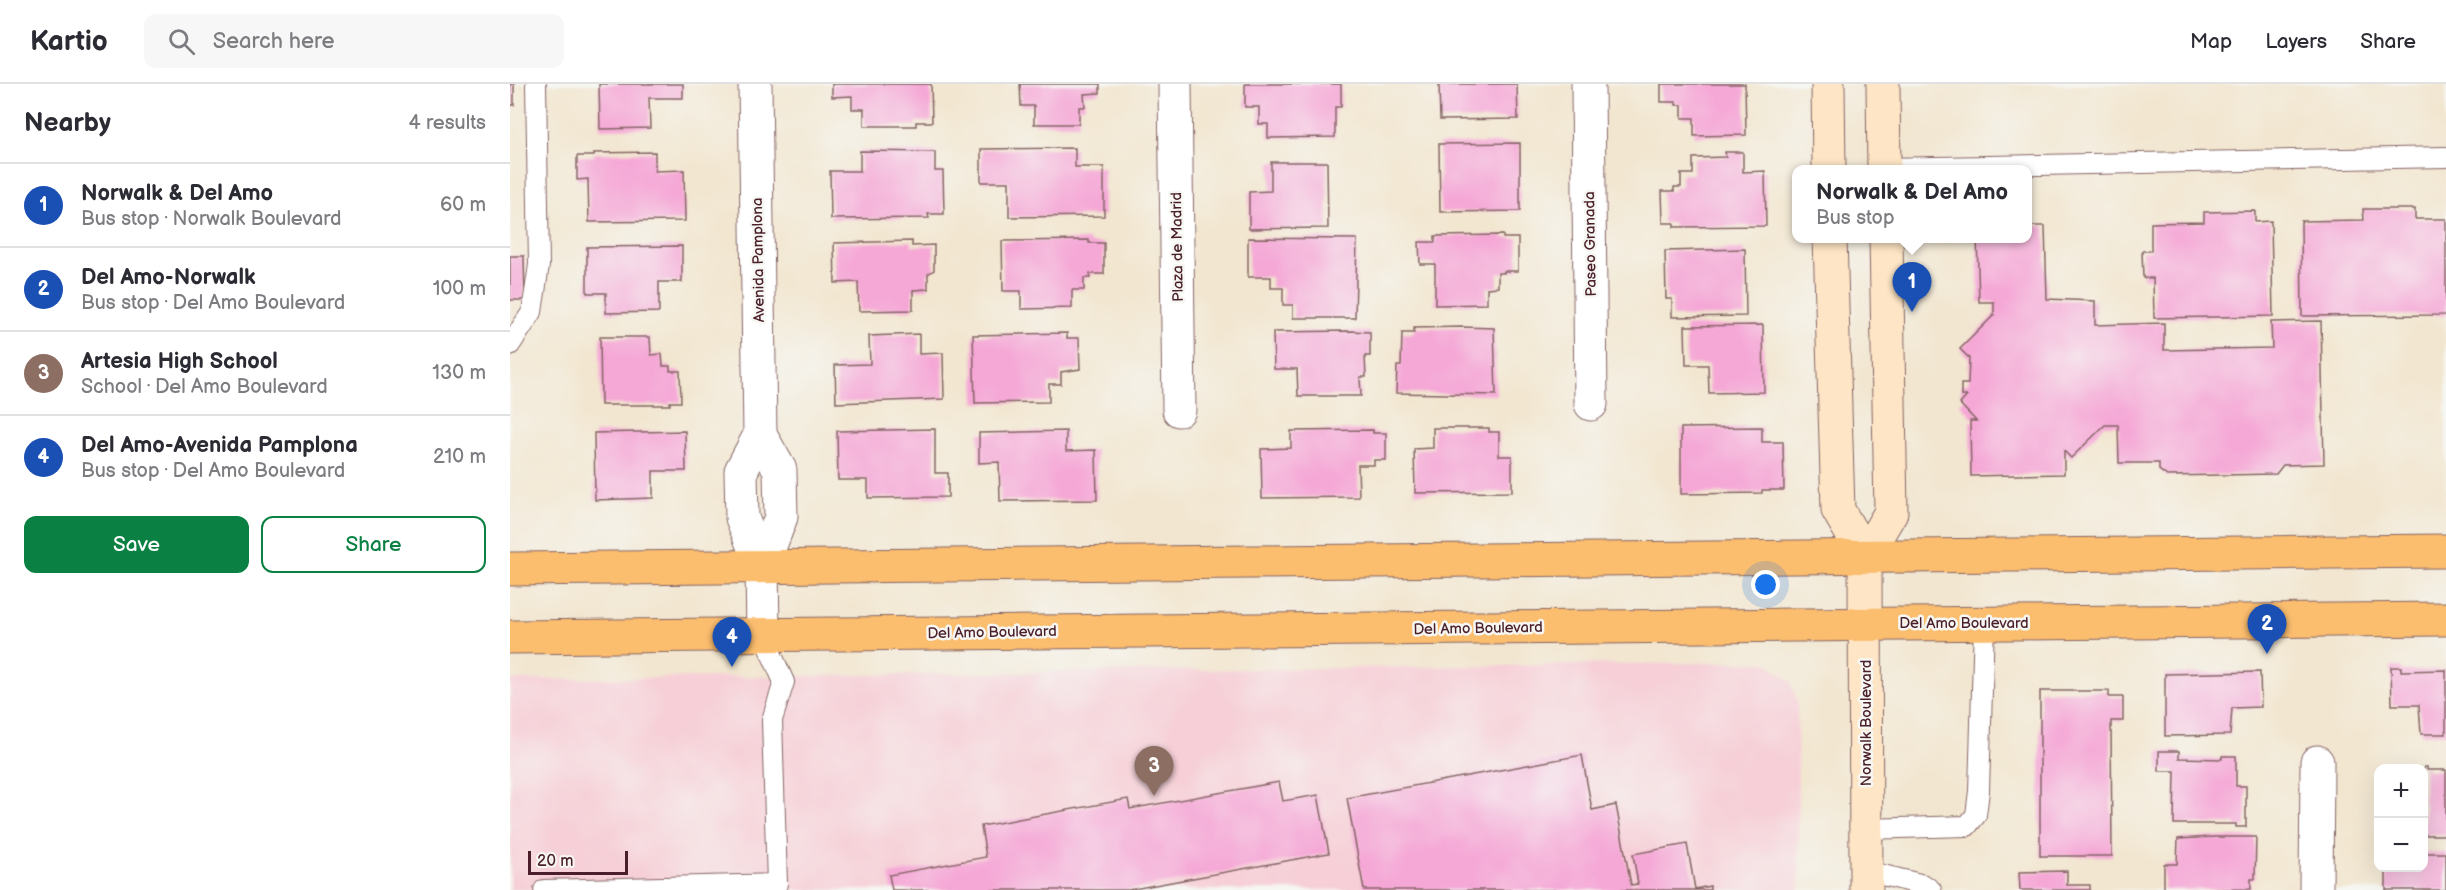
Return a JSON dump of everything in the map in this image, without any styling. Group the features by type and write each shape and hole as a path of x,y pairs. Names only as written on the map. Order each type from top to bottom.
{"main road":[{"path":"1828,84 1829,165"},
{"path":"1883,84 1884,165"},
{"name":"Norwalk Boulevard","path":"1830,243 1838,510 1865,556 1866,880"},
{"path":"1865,556 1891,512 1886,243"},
{"path":"510,569 2446,551"},
{"name":"Del Amo Boulevard","path":"510,637 2446,619"}],"street":[{"name":"Avenida Pamplona","path":"755,84 760,435 741,471 742,518 762,567 763,635"},
{"name":"Plaza de Madrid","path":"1175,84 1179,410"},
{"name":"Paseo Granada","path":"1588,84 1591,404"},
{"path":"2316,890 2317,762"}],"lane":[{"path":"510,345 532,312 539,265 536,84"},
{"path":"2032,166 2446,157"},
{"path":"1866,829 1967,826 1976,815 1980,791 1984,624"},
{"path":"544,890 777,884 772,720 784,682 763,635"},
{"path":"1866,880 1924,885 1931,890"}],"shaded area":[{"path":"1766,662 1791,682 1797,702 1799,890 510,890 510,680"}],"building":[{"path":"510,84 514,84 514,105 510,105"},
{"path":"599,84 683,84 683,98 649,98 650,128 600,129"},
{"path":"832,84 931,84 932,122 916,122 916,126 864,126 864,109 852,109 852,96 832,97"},
{"path":"1020,84 1100,84 1100,93 1084,94 1085,107 1079,107 1079,124 1034,124 1034,106 1021,106"},
{"path":"1245,84 1341,84 1341,107 1335,107 1335,137 1268,138 1268,124 1259,124 1259,107 1245,107"},
{"path":"1439,84 1517,84 1518,119 1440,120"},
{"path":"1661,84 1745,84 1746,135 1694,136 1694,118 1682,118 1682,105 1676,105 1676,102 1661,102"},
{"path":"1520,143 1520,211 1440,212 1439,144"},
{"path":"1075,148 1075,167 1104,167 1104,216 1009,217 1009,182 981,182 981,149"},
{"path":"860,151 935,152 935,171 943,171 944,214 928,214 929,218 831,219 830,171 860,171"},
{"path":"655,152 655,171 684,170 685,221 589,222 588,179 577,180 577,156 594,156 594,153"},
{"path":"1725,152 1743,152 1743,172 1765,171 1766,226 1674,227 1674,223 1663,223 1662,191 1674,191 1674,187 1681,187 1681,174 1693,174 1693,158 1726,157"},
{"path":"1271,162 1327,162 1328,228 1249,229 1249,192 1271,191"},
{"path":"2363,209 2415,209 2415,219 2446,219 2446,315 2302,316 2301,221 2364,220"},
{"path":"2255,211 2255,222 2271,221 2273,316 2154,318 2153,278 2143,278 2142,251 2151,251 2151,223 2204,222 2204,212"},
{"path":"2032,226 2045,226 2047,299 2095,301 2095,325 2164,323 2164,350 2272,348 2271,322 2321,321 2324,464 2283,465 2276,474 2167,476 2159,470 2159,463 2119,463 2118,425 2105,425 2071,458 2064,451 2064,474 1971,476 1970,421 1976,421 1960,404 1967,396 1961,396 1961,384 1968,384 1969,358 1960,349 1994,315 1994,302 1979,302 1977,243 2032,243"},
{"path":"1503,235 1503,238 1518,238 1518,271 1498,273 1498,287 1487,288 1487,304 1435,305 1435,264 1420,264 1419,242 1435,242 1435,236"},
{"path":"1248,238 1357,239 1355,318 1293,318 1293,305 1283,305 1283,288 1271,288 1271,277 1248,277"},
{"path":"1089,240 1089,243 1104,243 1104,274 1090,274 1090,278 1084,278 1084,290 1072,290 1072,308 1021,309 1021,291 1003,291 1002,241"},
{"path":"912,241 912,246 934,245 934,270 928,274 928,289 913,290 913,310 859,311 858,282 835,283 834,243"},
{"path":"682,246 682,282 659,282 659,312 606,313 606,293 587,293 587,247"},
{"path":"1745,249 1746,316 1672,317 1672,299 1666,299 1665,251"},
{"path":"510,256 524,256 525,300 510,300"},
{"path":"1763,325 1764,392 1709,393 1708,365 1686,365 1685,326"},
{"path":"1414,328 1494,328 1496,395 1396,393 1397,366 1401,366 1402,333 1414,333"},
{"path":"1273,332 1370,332 1370,356 1365,356 1366,377 1360,377 1361,396 1298,396 1297,369 1274,369"},
{"path":"1067,333 1067,338 1079,338 1080,369 1061,372 1061,384 1049,384 1049,402 975,403 973,335"},
{"path":"919,334 919,354 943,353 944,399 836,403 835,365 870,364 869,336"},
{"path":"600,337 650,337 651,355 662,354 663,366 670,366 670,371 680,371 681,402 670,402 670,405 601,405"},
{"path":"1762,427 1762,442 1783,442 1784,490 1762,490 1762,493 1681,494 1681,428"},
{"path":"1433,428 1489,428 1489,432 1499,432 1499,456 1512,456 1512,492 1415,493 1414,449 1433,448"},
{"path":"935,429 935,473 948,473 948,497 868,498 868,480 838,480 837,431"},
{"path":"1373,430 1373,433 1386,433 1386,460 1374,460 1374,465 1358,465 1359,497 1262,498 1261,449 1291,448 1291,431"},
{"path":"685,431 686,471 653,471 653,498 595,500 594,433"},
{"path":"1066,431 1066,451 1096,450 1097,500 1000,501 999,462 979,463 979,433"},
{"path":"2391,667 2401,667 2401,671 2446,670 2446,734 2421,734 2419,705 2392,705"},
{"path":"2260,672 2261,707 2232,708 2230,735 2165,736 2165,674"},
{"path":"2040,691 2109,691 2109,697 2123,697 2123,721 2111,721 2112,856 2040,856"},
{"path":"2159,751 2179,751 2179,758 2222,759 2222,756 2236,756 2236,786 2246,786 2246,827 2236,827 2236,824 2174,824 2175,771 2159,771"},
{"path":"1582,755 1592,810 1616,805 1631,885 1638,884 1633,854 1687,844 1695,889 1710,886 1710,890 1364,890 1347,798"},
{"path":"2428,770 2446,770 2446,835 2428,835"},
{"path":"1279,782 1283,801 1318,795 1329,853 1128,890 892,890 889,875 986,857 981,826 1128,799 1130,809"},
{"path":"2256,837 2255,879 2251,879 2251,889 2164,890 2164,864 2177,864 2178,839"},
{"path":"2428,853 2446,853 2446,890 2386,890 2386,872 2428,872"},
{"path":"2067,871 2067,885 2090,885 2090,890 2020,890 2019,872"}],"place":[{"name":"Norwalk & Del Amo","path":"1912,312"},
{"name":"Del Amo-Norwalk","path":"2267,654"},
{"name":"Del Amo-Avenida Pamplona","path":"732,667"},
{"name":"Artesia High School","path":"1154,796"}]}
